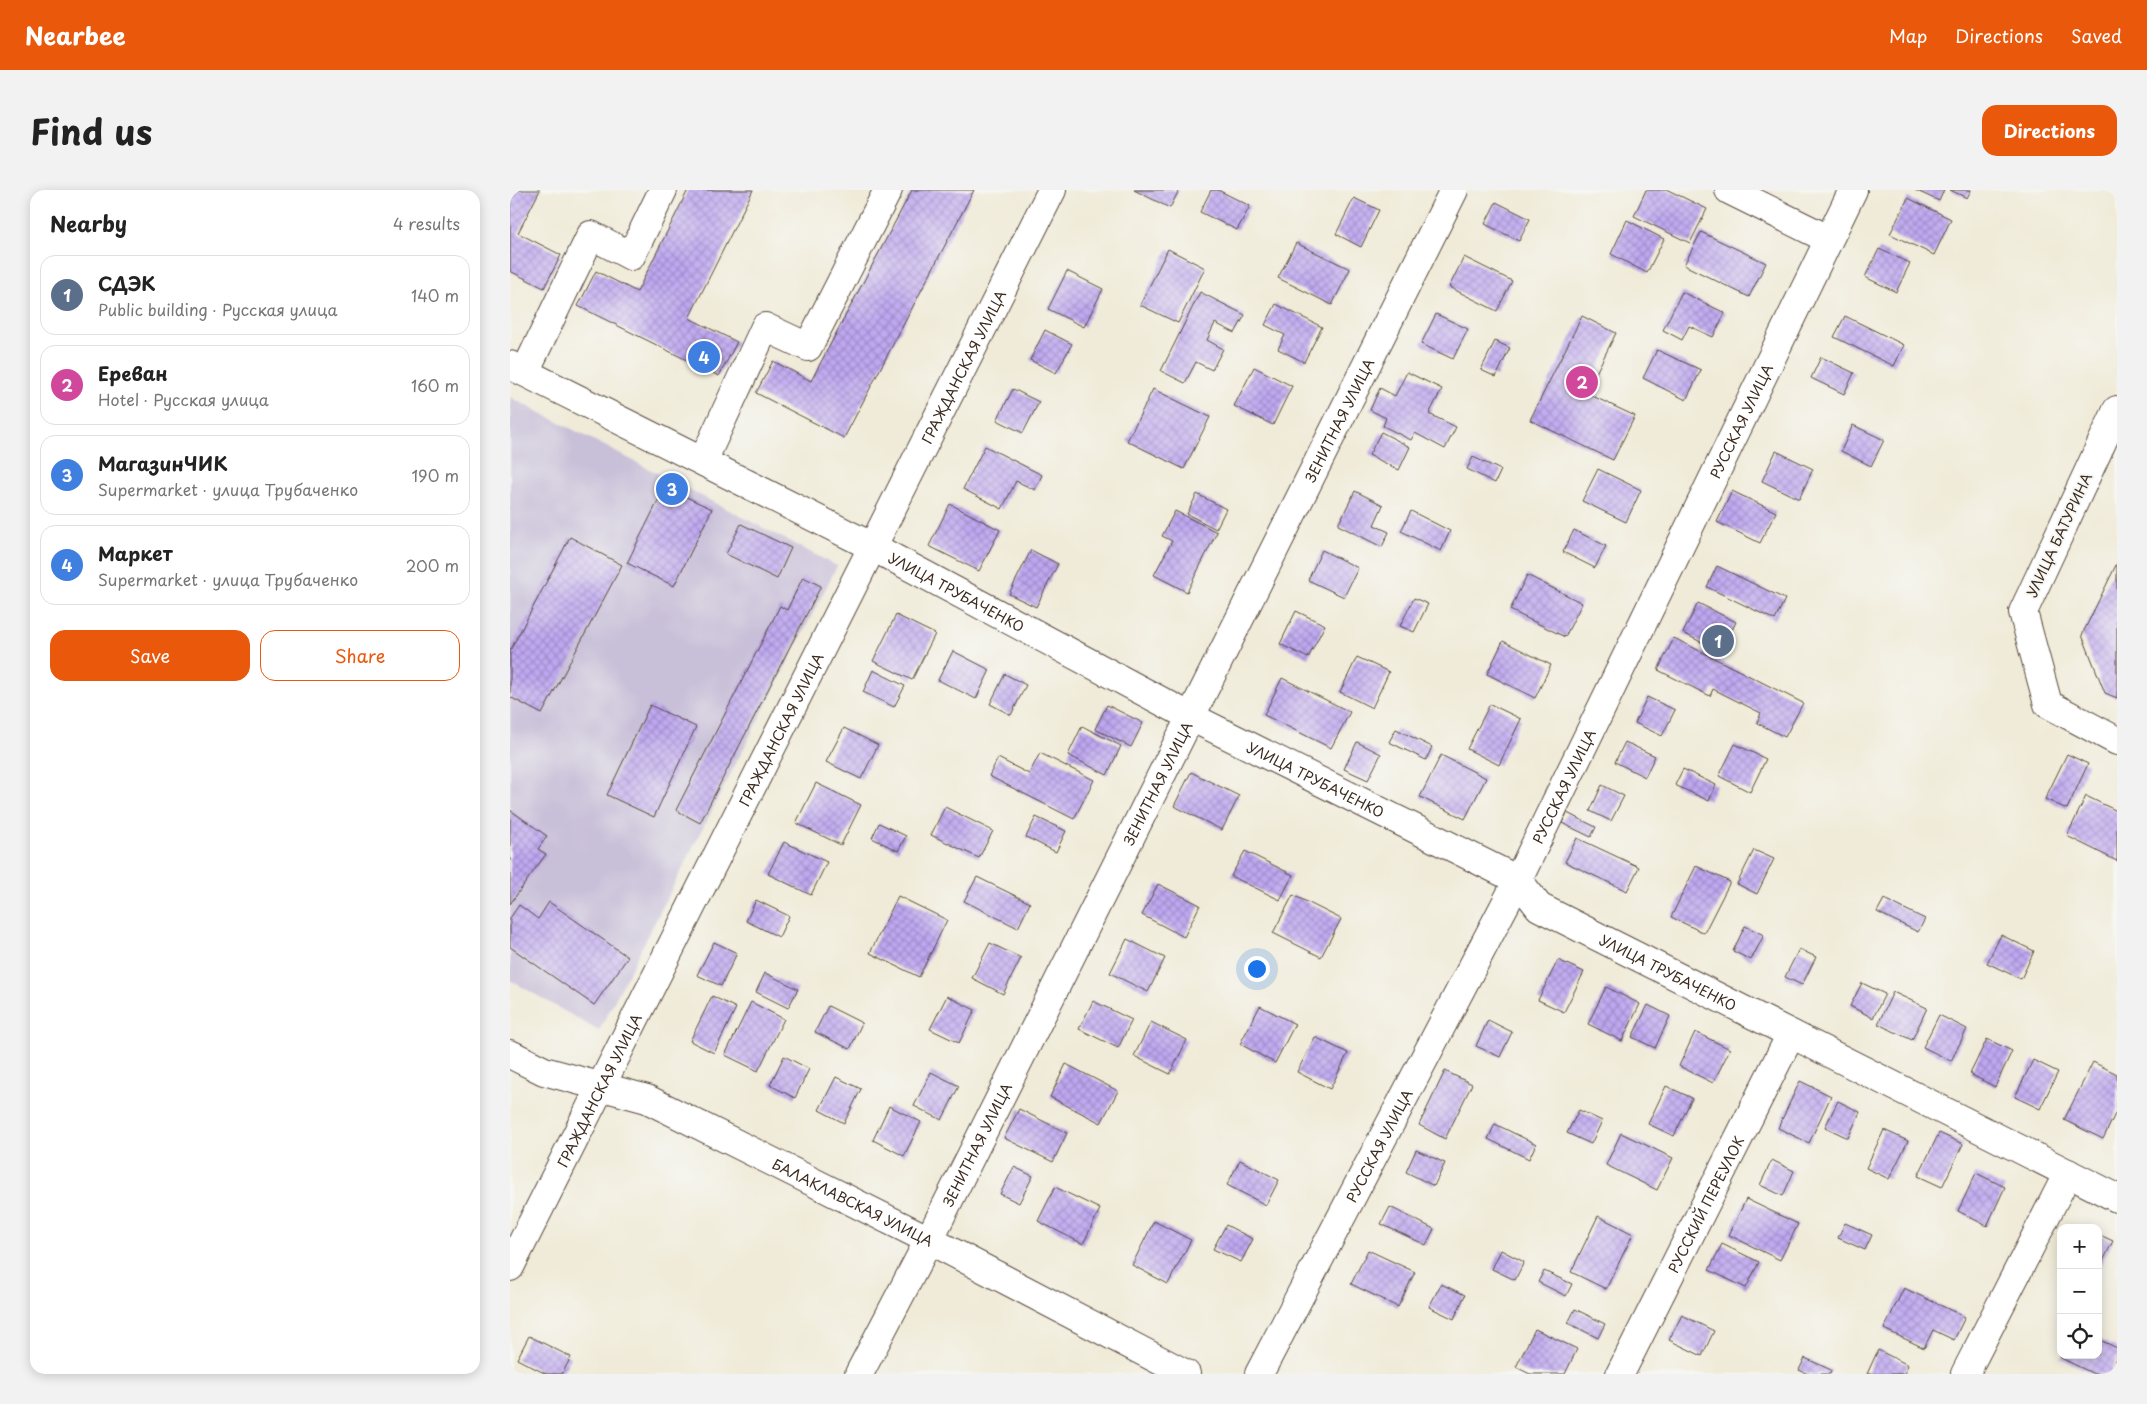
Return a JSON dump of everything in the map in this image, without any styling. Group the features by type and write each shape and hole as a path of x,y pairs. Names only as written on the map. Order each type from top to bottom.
{"street":[{"path":"518,368 591,235 631,256 663,190"},
{"path":"703,461 765,327 808,347 888,190"},
{"name":"ГРАЖДАНСКАЯ УЛИЦА","path":"510,1267 1052,190"},
{"name":"ЗЕНИТНАЯ УЛИЦА","path":"859,1374 929,1240 1192,717 1454,190"},
{"path":"1729,190 1828,239"},
{"name":"РУССКАЯ УЛИЦА","path":"1259,1374 1518,880 1853,190"},
{"name":"УЛИЦА ТРУБАЧЕНКО","path":"518,368 872,546 1192,717 1518,880 1540,907 2117,1198"},
{"name":"УЛИЦА БАТУРИНА","path":"2117,410 2024,612 2048,704 2117,741"},
{"name":"РУССКИЙ ПЕРЕУЛОК","path":"1620,1374 1791,1034"},
{"name":"БАЛАКЛАВСКАЯ УЛИЦА","path":"510,1054 544,1071 647,1099 929,1240 1186,1374"},
{"path":"1965,1374 2068,1173"}],"shaded area":[{"path":"510,397 837,566 599,1031 510,980"}],"building":[{"path":"510,190 540,190 518,233 561,255 544,288 510,271"},
{"path":"688,190 753,190 689,318 737,342 719,376 578,306 596,271 637,292"},
{"path":"912,190 974,190 844,438 756,393 773,361 811,381"},
{"path":"1134,190 1179,190 1170,208"},
{"path":"1211,190 1218,190 1250,206 1237,230 1200,212"},
{"path":"1646,190 1668,190 1707,209 1690,243 1634,216"},
{"path":"1915,190 1944,190 1939,201"},
{"path":"1950,190 1971,190 1967,198"},
{"path":"1354,198 1379,210 1361,247 1336,234"},
{"path":"1908,198 1951,219 1934,255 1890,234"},
{"path":"1496,202 1530,219 1519,241 1485,224"},
{"path":"1627,220 1664,239 1647,273 1611,254"},
{"path":"1701,232 1766,263 1749,297 1684,265"},
{"path":"1296,243 1350,269 1332,305 1278,278"},
{"path":"1168,249 1205,268 1178,323 1140,305"},
{"path":"1879,249 1910,263 1896,292 1865,277"},
{"path":"1464,257 1512,281 1497,311 1449,287"},
{"path":"1067,271 1103,289 1084,327 1048,309"},
{"path":"1200,292 1245,315 1235,333 1215,323 1207,340 1223,349 1212,370 1196,362 1185,383 1161,371"},
{"path":"1682,292 1725,313 1713,337 1689,326 1682,340 1663,330"},
{"path":"1276,304 1322,327 1304,362 1278,349 1285,335 1265,325"},
{"path":"1436,314 1468,329 1453,359 1421,344"},
{"path":"1582,316 1616,333 1586,393 1635,416 1613,460 1530,420"},
{"path":"1845,316 1904,345 1894,366 1834,337"},
{"path":"1045,330 1072,344 1056,373 1030,360"},
{"path":"1495,341 1510,348 1496,377 1481,370"},
{"path":"1657,350 1701,370 1686,400 1643,378"},
{"path":"1821,357 1854,373 1844,394 1811,378"},
{"path":"1254,367 1292,386 1273,425 1234,406"},
{"path":"1407,372 1442,389 1429,414 1456,427 1445,449 1415,433 1411,440 1383,426 1386,418 1370,410 1380,388 1395,396"},
{"path":"1013,389 1039,402 1023,433 997,420"},
{"path":"1153,389 1210,417 1184,469 1127,441"},
{"path":"1853,425 1884,440 1871,466 1841,451"},
{"path":"1381,432 1410,447 1399,470 1369,455"},
{"path":"985,446 1042,475 1035,490 1016,481 1002,509 963,489"},
{"path":"1776,451 1813,469 1799,499 1762,481"},
{"path":"1473,457 1501,470 1495,483 1467,469"},
{"path":"1598,469 1641,490 1626,522 1582,501"},
{"path":"665,487 712,509 674,586 627,563"},
{"path":"1355,491 1383,505 1374,525 1389,532 1382,547 1338,525"},
{"path":"1732,491 1776,512 1760,543 1717,522"},
{"path":"1197,494 1226,509 1216,529 1187,514"},
{"path":"950,504 1000,530 979,571 929,546"},
{"path":"1175,511 1217,532 1187,592 1154,575 1172,541 1162,536"},
{"path":"1411,511 1450,531 1441,551 1401,531"},
{"path":"741,524 791,548 777,579 726,554"},
{"path":"1574,530 1606,546 1595,568 1563,552"},
{"path":"570,537 622,565 542,714 510,697 510,651"},
{"path":"1031,550 1058,564 1036,607 1009,594"},
{"path":"1322,550 1358,568 1344,597 1308,580"},
{"path":"2117,563 2117,698 2105,693 2082,635"},
{"path":"1717,566 1785,599 1775,620 1707,587"},
{"path":"1527,575 1582,603 1565,637 1510,610"},
{"path":"803,577 821,586 700,823 676,810 780,606 787,610"},
{"path":"1414,598 1428,604 1414,632 1400,626"},
{"path":"1698,603 1736,622 1721,652 1683,633"},
{"path":"1296,611 1325,625 1308,658 1280,644"},
{"path":"896,615 935,634 912,680 873,661"},
{"path":"1674,638 1803,703 1785,737 1757,723 1761,713 1713,689 1710,696 1658,670"},
{"path":"1503,641 1551,665 1535,698 1487,674"},
{"path":"953,651 990,670 976,699 938,680"},
{"path":"1357,657 1389,672 1372,708 1340,692"},
{"path":"873,670 905,686 894,707 863,692"},
{"path":"1005,674 1026,685 1011,715 990,704"},
{"path":"1282,678 1350,712 1331,748 1264,715"},
{"path":"1647,697 1675,710 1662,736 1635,723"},
{"path":"1490,704 1521,719 1499,765 1467,749"},
{"path":"650,705 696,727 654,817 607,795"},
{"path":"1107,705 1143,723 1131,747 1095,729"},
{"path":"1082,726 1121,746 1107,775 1068,755"},
{"path":"844,728 878,745 861,779 826,762"},
{"path":"1396,729 1432,747 1426,760 1389,742"},
{"path":"1357,742 1381,754 1368,780 1344,769"},
{"path":"1625,742 1655,756 1645,777 1615,762"},
{"path":"1735,744 1766,759 1750,792 1719,776"},
{"path":"1040,753 1094,780 1074,819 989,776 998,758 1029,774"},
{"path":"2067,754 2088,764 2067,809 2045,799"},
{"path":"1441,755 1486,778 1465,819 1420,797"},
{"path":"1683,769 1716,785 1709,801 1675,785"},
{"path":"1191,772 1239,796 1222,830 1174,806"},
{"path":"816,783 861,805 841,845 796,823"},
{"path":"1602,785 1624,796 1611,821 1590,811"},
{"path":"2086,796 2117,811 2117,861 2067,836"},
{"path":"945,807 993,831 979,858 931,835"},
{"path":"510,810 547,836 538,849 546,854 510,904"},
{"path":"1567,813 1596,827 1591,837 1562,823"},
{"path":"1036,817 1066,831 1056,852 1026,837"},
{"path":"879,823 906,836 898,851 872,838"},
{"path":"1577,838 1639,867 1627,891 1565,862"},
{"path":"784,842 827,862 811,895 768,874"},
{"path":"1754,850 1774,859 1757,894 1737,884"},
{"path":"1245,851 1293,875 1280,900 1231,876"},
{"path":"1696,866 1730,882 1704,933 1671,917"},
{"path":"977,877 1030,903 1018,928 964,901"},
{"path":"1158,884 1200,905 1184,937 1142,915"},
{"path":"1293,895 1341,919 1321,957 1273,933"},
{"path":"898,896 947,920 919,977 870,953"},
{"path":"1884,899 1925,919 1918,932 1877,912"},
{"path":"756,900 789,916 779,937 746,921"},
{"path":"549,902 628,957 594,1005 510,947 510,918 519,905 538,919"},
{"path":"1745,926 1764,935 1751,960 1733,951"},
{"path":"2001,935 2034,951 2021,979 1987,963"},
{"path":"1127,939 1165,958 1148,992 1110,973"},
{"path":"714,942 737,953 721,986 697,975"},
{"path":"990,943 1021,958 1003,994 972,978"},
{"path":"1799,949 1816,957 1802,985 1785,977"},
{"path":"1558,960 1584,972 1564,1012 1538,1000"},
{"path":"765,973 798,989 788,1008 756,992"},
{"path":"1862,983 1885,994 1873,1018 1850,1006"},
{"path":"1606,987 1640,1004 1622,1041 1588,1024"},
{"path":"1893,992 1927,1008 1912,1040 1878,1024"},
{"path":"712,996 736,1008 714,1053 690,1041"},
{"path":"947,996 975,1010 959,1043 930,1029"},
{"path":"1093,1001 1132,1020 1118,1048 1079,1029"},
{"path":"751,1002 784,1019 758,1071 725,1055"},
{"path":"1648,1005 1670,1016 1655,1048 1632,1037"},
{"path":"828,1006 862,1023 850,1049 815,1032"},
{"path":"1260,1006 1295,1024 1275,1063 1240,1044"},
{"path":"1939,1015 1967,1029 1951,1061 1923,1047"},
{"path":"1488,1020 1512,1032 1500,1057 1476,1046"},
{"path":"1151,1022 1187,1040 1170,1074 1134,1056"},
{"path":"1695,1032 1730,1049 1713,1083 1679,1066"},
{"path":"1315,1037 1348,1053 1330,1089 1297,1072"},
{"path":"1987,1039 2012,1051 1995,1087 1970,1074"},
{"path":"784,1056 809,1069 795,1098 770,1085"},
{"path":"2033,1060 2058,1072 2040,1109 2015,1097"},
{"path":"2093,1062 2117,1074 2117,1110 2103,1139 2064,1120"},
{"path":"1066,1064 1118,1091 1101,1123 1050,1097"},
{"path":"1445,1071 1472,1084 1445,1139 1419,1125"},
{"path":"931,1072 959,1086 942,1120 914,1106"},
{"path":"836,1077 861,1089 844,1123 819,1110"},
{"path":"1800,1081 1831,1096 1809,1143 1778,1128"},
{"path":"1666,1086 1692,1098 1674,1136 1648,1124"},
{"path":"1838,1101 1860,1112 1848,1138 1825,1127"},
{"path":"889,1106 921,1122 904,1156 873,1140"},
{"path":"1019,1109 1067,1133 1053,1162 1004,1138"},
{"path":"1579,1110 1602,1121 1591,1144 1567,1133"},
{"path":"1495,1124 1536,1144 1529,1159 1488,1139"},
{"path":"1884,1130 1908,1141 1889,1179 1866,1168"},
{"path":"1621,1133 1673,1158 1657,1190 1606,1165"},
{"path":"1939,1133 1963,1144 1942,1187 1918,1176"},
{"path":"1416,1150 1445,1163 1434,1186 1406,1172"},
{"path":"1240,1160 1279,1180 1266,1205 1227,1185"},
{"path":"1772,1160 1794,1171 1783,1196 1760,1185"},
{"path":"1014,1167 1033,1176 1019,1203 1000,1194"},
{"path":"1976,1173 2005,1187 1987,1226 1958,1211"},
{"path":"1055,1187 1100,1209 1083,1244 1038,1221"},
{"path":"1746,1199 1798,1224 1780,1260 1729,1235"},
{"path":"1390,1207 1434,1229 1426,1245 1381,1224"},
{"path":"1598,1216 1633,1234 1606,1289 1571,1272"},
{"path":"1154,1221 1191,1240 1168,1284 1132,1265"},
{"path":"1845,1223 1872,1235 1865,1250 1838,1238"},
{"path":"1226,1225 1253,1239 1241,1262 1213,1249"},
{"path":"2102,1236 2113,1241 2102,1263"},
{"path":"1722,1244 1759,1262 1746,1288 1709,1270"},
{"path":"1368,1250 1415,1272 1398,1307 1351,1284"},
{"path":"1501,1250 1524,1262 1515,1280 1492,1269"},
{"path":"1544,1271 1572,1284 1566,1296 1538,1282"},
{"path":"1441,1284 1465,1295 1454,1319 1429,1307"},
{"path":"1904,1288 1965,1317 1954,1340 1933,1330 1924,1348 1884,1329"},
{"path":"1575,1309 1605,1324 1598,1338 1568,1323"},
{"path":"1682,1315 1714,1331 1702,1356 1669,1340"},
{"path":"1535,1329 1577,1349 1565,1374 1530,1374 1516,1367"},
{"path":"529,1336 571,1357 562,1374 546,1374 517,1359"},
{"path":"2102,1341 2117,1348 2117,1358 2109,1374 2094,1374 2063,1359 2102,1359"},
{"path":"1878,1350 1908,1365 1904,1374 1867,1374"},
{"path":"1805,1358 1831,1370 1830,1374 1808,1374 1799,1370"}],"place":[{"name":"Маркет","path":"704,357"},
{"name":"Ереван","path":"1582,382"},
{"name":"МагазинЧИК","path":"672,489"},
{"name":"СДЭК","path":"1718,641"}]}
